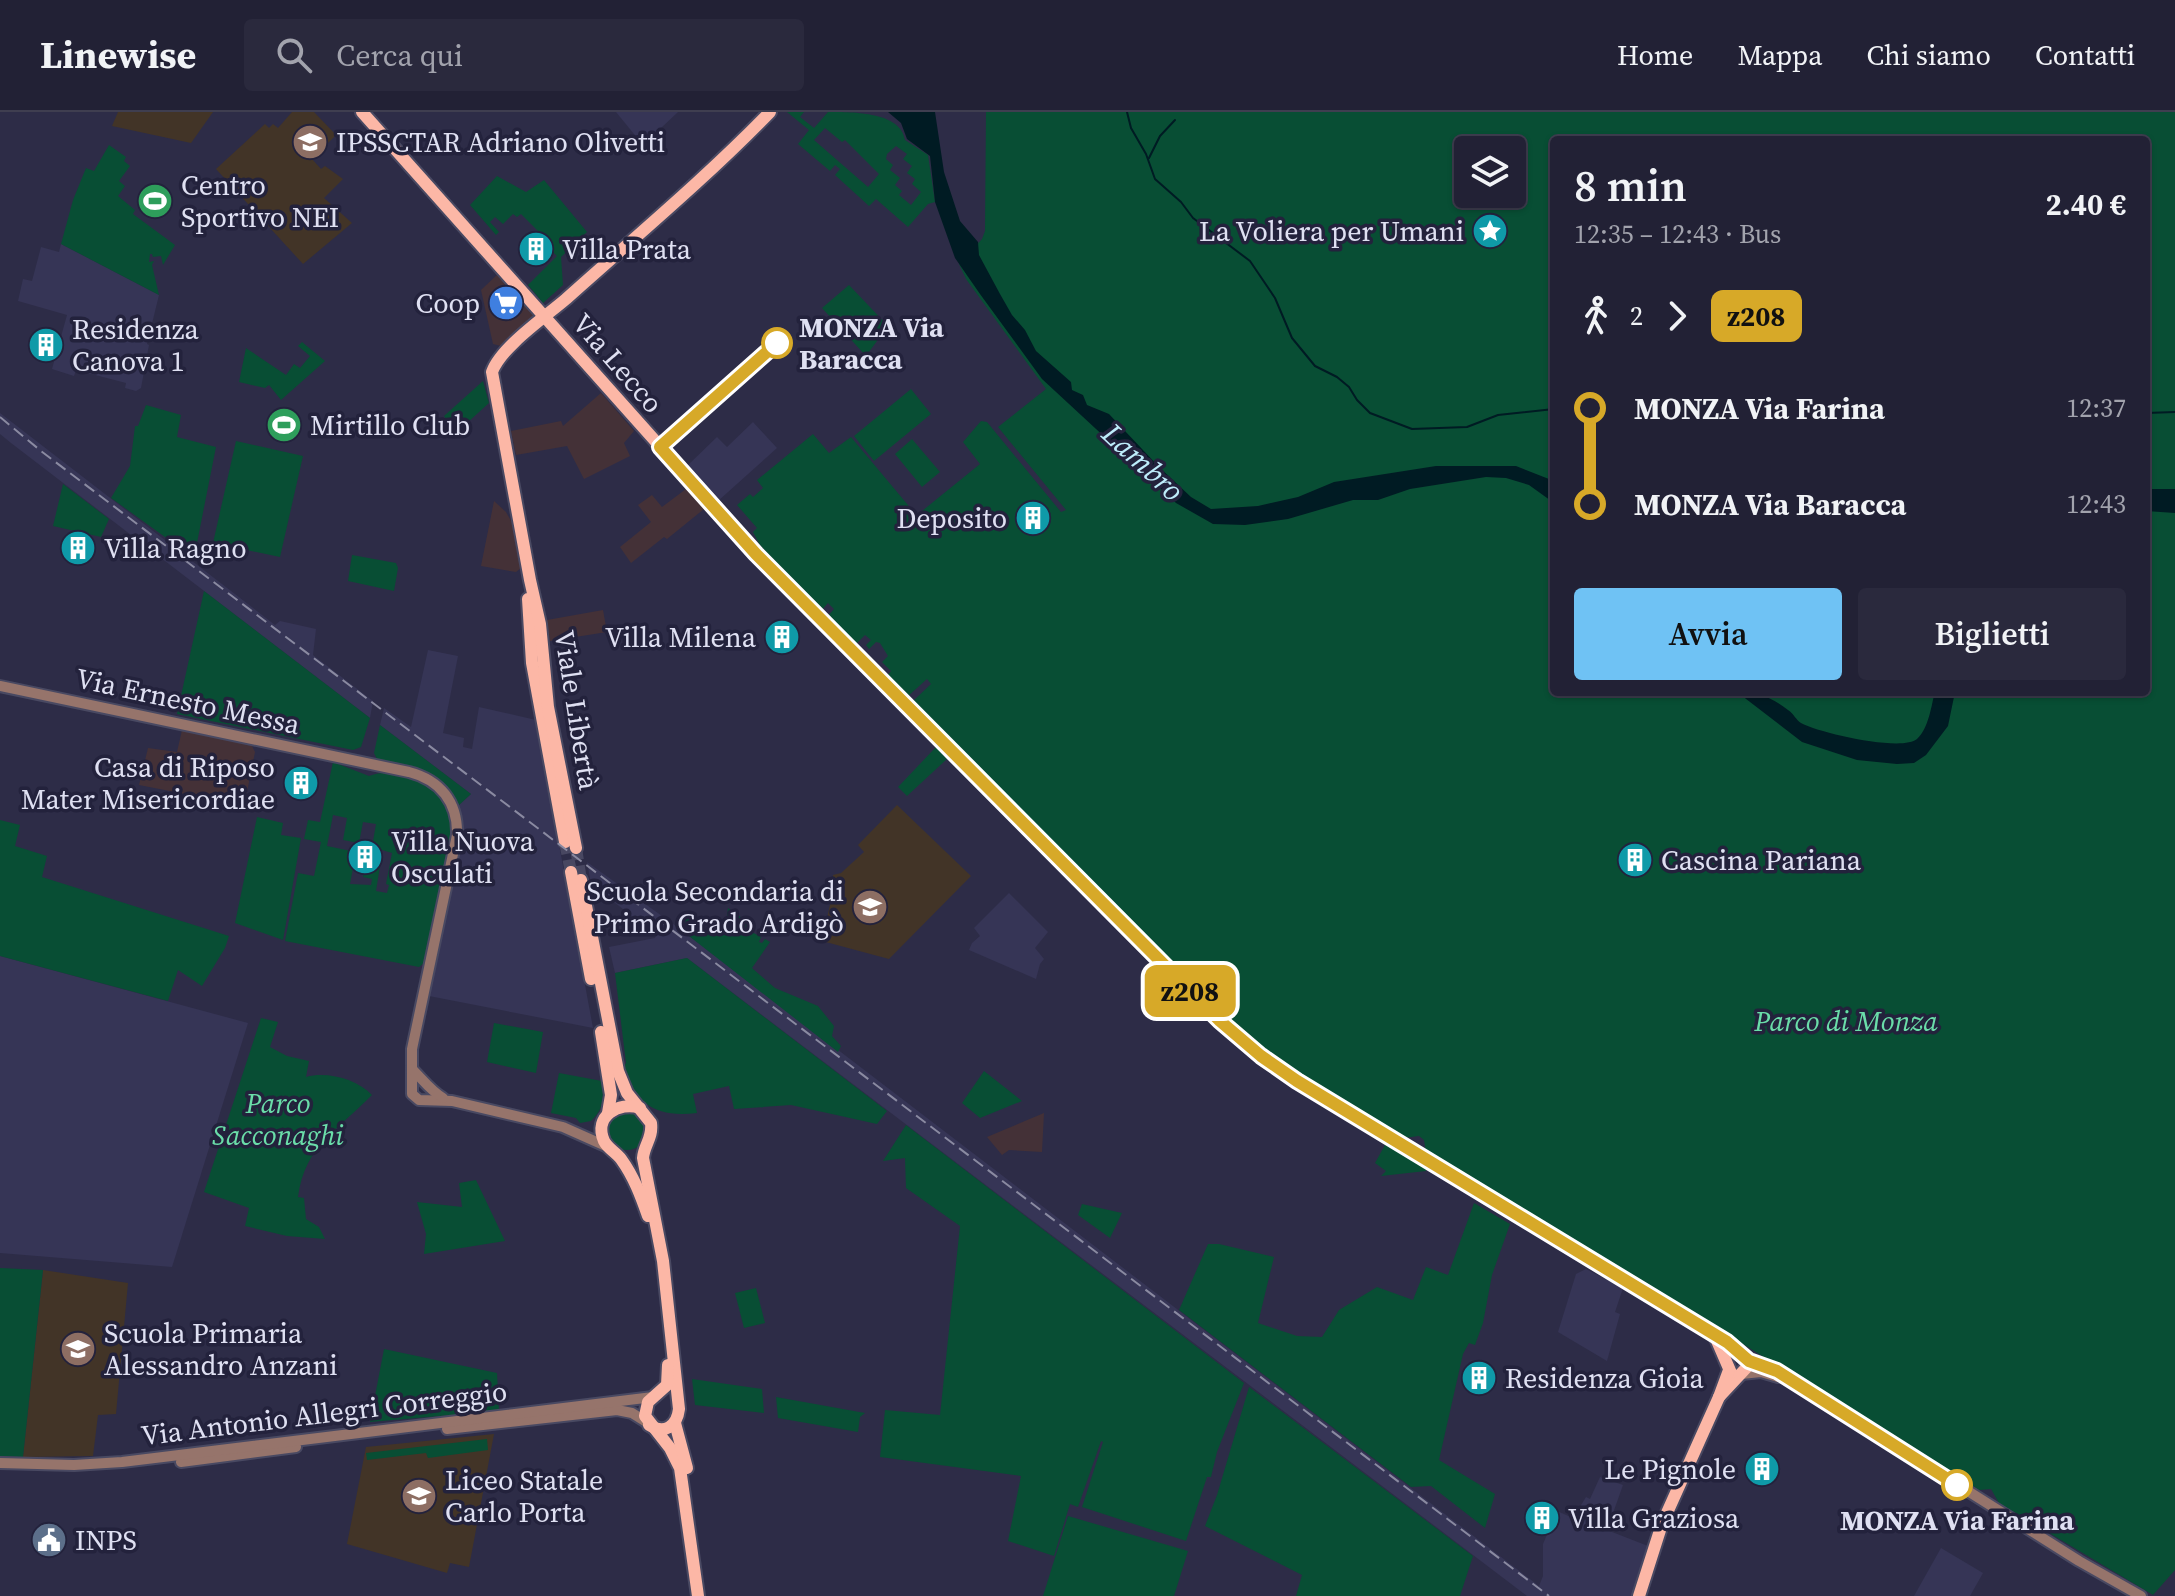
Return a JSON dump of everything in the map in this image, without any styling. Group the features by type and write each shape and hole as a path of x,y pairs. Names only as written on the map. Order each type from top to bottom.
{"main road":[{"name":"Via Lecco","path":"362,112 756,554 1220,1021 1261,1056 1297,1081 1727,1342 1744,1357"},
{"path":"545,317 770,112"},
{"name":"Viale Libertà","path":"545,317 499,359 491,375 530,580 532,663 570,845"},
{"path":"695,1571 696,1546 677,1419 663,1261 644,1164 645,1148 651,1138 651,1123 627,1093 615,1062 576,876 610,1087 602,1133 640,1193 653,1237 669,1379 644,1409 649,1424 670,1448 680,1468 698,1596"},
{"path":"607,1115 622,1105 640,1108"},
{"path":"613,1150 632,1155 645,1148"},
{"path":"1715,1336 1732,1370"},
{"path":"1642,1596 1686,1474 1732,1370 1733,1356 1744,1357"},
{"path":"649,1424 664,1430 677,1419 677,1405 672,1399 664,1395 654,1397"}],"street":[{"name":"Via Ernesto Messa","path":"0,686 427,778 448,797 456,813 455,844 412,1049 411,1068 418,1081"},
{"path":"418,1081 428,1083 428,1094 419,1100 412,1094 418,1081"},
{"path":"428,1094 569,1129 613,1150"},
{"path":"569,1129 588,1129 607,1115"},
{"path":"1744,1357 1773,1368 2141,1596"},
{"path":"1732,1370 1770,1374 1797,1385"},
{"name":"Via Antonio Allegri Correggio","path":"0,1463 74,1465 122,1462 654,1397"},
{"name":"Via Antonio Allegri Correggio","path":"0,1470 116,1470 612,1410 632,1413 649,1424"},
{"path":"2119,1584 2128,1596"}],"shaded area":[{"path":"118,112 213,112 191,143 112,126"},
{"path":"292,112 314,112 336,135 312,159 321,169 325,166 343,179 324,198 352,223 303,264 216,169 265,124 269,128 273,124 278,128"},
{"path":"616,112 678,112 643,145"},
{"path":"61,244 159,295 147,344 141,388 136,391 125,388 126,383 76,370 74,376 52,369 67,315 18,301 23,279 32,281 41,247 59,252"},
{"path":"499,273 536,314 501,346 493,344 481,290"},
{"path":"601,393 634,431 624,443 630,456 584,479 567,446 516,455 511,431 561,421 563,426"},
{"path":"0,413 275,625 280,621 316,629 313,655 373,701 370,718 0,434"},
{"path":"753,422 777,448 718,501 687,466 717,437 727,447"},
{"path":"686,489 704,509 631,563 620,547 651,522 638,505 652,495 662,507"},
{"path":"494,501 506,512 514,526 521,568 516,572 481,566"},
{"path":"603,610 607,632 550,641 547,620"},
{"path":"428,650 458,656 443,733 464,738 463,747 472,749 479,707 536,720 593,1028 429,996 463,829 459,805 471,794 380,725 384,708 411,727"},
{"path":"182,730 252,746 255,752 245,802 241,805 139,785 148,748 177,752"},
{"path":"897,805 971,876 889,959 822,941 833,891 833,875 841,873 864,852 858,845"},
{"path":"587,862 680,929 1539,1586 1543,1576 1543,1544 1557,1511 1573,1518 1586,1497 1590,1499 1600,1477 1623,1485 1607,1530 1648,1546 1633,1596 1527,1596 687,958 615,973 609,947 655,938 656,935 591,884"},
{"path":"1009,893 1048,932 1035,948 1044,959 1036,979 969,950 980,936 974,928"},
{"path":"0,956 248,1023 172,1267 0,1253"},
{"path":"1044,1113 1042,1152 1009,1150 1002,1155 987,1137"},
{"path":"1586,1269 1623,1288 1615,1312 1620,1314 1607,1361 1558,1332 1576,1274"},
{"name":"Scuola Primaria Alessandro Anzani","path":"43,1270 128,1283 116,1414 98,1415 93,1456 23,1457"},
{"name":"Liceo Statale Carlo Porta","path":"494,1434 469,1567 450,1563 447,1573 347,1544 366,1447"},
{"path":"1941,1548 1983,1573 1970,1596 1914,1596"}],"green space":[{"path":"787,112 804,112 800,117 814,128 828,112 875,116 895,124 905,140 928,155 935,202 928,204 908,227 876,199 869,206 835,175 840,169 835,165 830,171 798,144 809,130","holes":["825,128 842,142 845,140 879,174 868,187 814,140","896,146 907,154 903,159 912,166 907,173 915,179 912,184 921,192 911,205 899,195 902,191 895,185 900,178 890,170 893,165 886,159"]},
{"name":"Parco di Monza","path":"986,112 2175,112 2175,1570 2153,1595 1999,1503 1991,1489 1979,1490 1426,1152 1424,1140 1419,1136 1404,1138 1287,1065 1236,1026 912,702 931,684 927,679 907,697 887,676 891,671 882,662 888,656 880,643 876,642 869,649 866,645 871,640 865,635 856,644 827,617 834,609 828,603 821,611 760,545 753,532 757,528 737,505 763,488 757,480 813,434 829,453 851,437 918,517 980,464 963,442 981,421 987,422 1061,512 1066,510 998,427 1046,389 966,279 959,264 982,239 985,231"},
{"path":"109,145 126,157 124,161 130,166 119,181 125,186 118,196 135,210 133,214 175,245 163,265 161,256 153,257 150,254 149,262 154,261 152,265 159,295 61,244 86,168 94,171"},
{"path":"497,176 526,192 544,180 587,232 561,257 563,285 543,303 528,285 557,256 543,243 539,246 534,242 541,234 521,214 517,217 513,214 503,224 495,217 490,222 499,232 496,235 470,205"},
{"path":"849,285 888,326 866,356 822,308"},
{"path":"302,342 325,361 281,400 269,385 265,388 239,382 246,348 286,375 294,364 300,368 310,356 298,346"},
{"path":"483,381 489,403 456,433 444,416"},
{"path":"911,389 931,414 874,461 854,436"},
{"path":"146,405 181,415 177,437 216,447 194,558 111,498 130,466 135,426 138,426"},
{"path":"912,439 940,472 922,487 895,454"},
{"path":"236,441 303,456 280,557 213,543"},
{"path":"63,484 109,519 101,537 53,526"},
{"path":"352,555 396,563 394,591 348,581"},
{"path":"204,591 370,718 361,747 353,750 177,714"},
{"path":"380,725 471,794 459,805 440,783 424,771 377,759 374,753"},
{"path":"936,747 947,759 907,796 898,787"},
{"path":"333,762 369,776 385,773 421,782 442,799 452,827 424,963 419,967 285,941 298,873 314,876 321,842 304,839 308,820 320,822","holes":["333,815 347,818 343,840 359,843 363,822 376,824 372,847 392,853 387,893 376,891 382,854 375,852 373,862 366,860 363,877 372,879 371,885 350,884 356,852 327,846"]},
{"path":"257,817 283,823 281,835 301,838 283,940 235,923"},
{"path":"0,820 20,825 15,846 47,856 42,877 229,936 202,986 178,970 168,1001 0,956"},
{"path":"728,908 753,926 750,931 761,937 759,942 765,939 770,942 752,968 775,988 818,1006 834,1026 832,1036 841,1046 838,1052 680,929 689,915 701,922 702,932 715,936 727,918"},
{"path":"687,958 887,1111 877,1124 791,1105 734,1109 729,1086 693,1094 697,1113 660,1111 642,1100 623,1068 626,1063 615,973"},
{"name":"Parco Sacconaghi","path":"261,1018 278,1022 270,1047 287,1056 309,1061 306,1077 323,1075 341,1078 372,1095 325,1140 308,1164 302,1179 298,1197 304,1198 306,1219 319,1227 325,1239 287,1236 245,1226 249,1208 204,1192"},
{"path":"494,1023 543,1032 536,1073 487,1062"},
{"path":"984,1071 1022,1101 980,1118 962,1103"},
{"path":"559,1073 602,1081 602,1102 591,1121 580,1123 576,1118 551,1113"},
{"path":"627,1110 641,1116 647,1130 641,1144 627,1150 613,1144 607,1130 613,1116"},
{"path":"906,1125 1244,1383 1186,1541 1082,1507 1101,1441 1078,1507 1070,1504 1054,1556 1008,1541 1021,1476 880,1457 885,1410 940,1415 960,1226 906,1188 905,1158 883,1161"},
{"path":"1386,1143 1426,1168 1426,1171 1381,1176 1386,1171 1375,1163"},
{"path":"476,1180 505,1241 424,1254 426,1234 417,1202 462,1207 459,1183"},
{"path":"1474,1203 1510,1224 1492,1275 1483,1323 1475,1345 1469,1343 1463,1354 1439,1460 1495,1494 1485,1528 1431,1486 1411,1487 1179,1310 1208,1244 1219,1244 1274,1257 1258,1323 1297,1336 1322,1337 1339,1310 1377,1287 1413,1300 1426,1267 1448,1275"},
{"path":"1082,1204 1122,1213 1110,1238 1078,1215"},
{"path":"0,1268 43,1270 23,1457 0,1456"},
{"path":"756,1288 765,1323 744,1328 735,1293"},
{"path":"384,1349 497,1373 499,1411 370,1422"},
{"path":"692,1379 762,1389 764,1413 695,1405"},
{"path":"1249,1387 1473,1556 1460,1596 1296,1596 1302,1575 1205,1526"},
{"path":"776,1397 865,1413 860,1417 858,1432 778,1418"},
{"path":"487,1439 488,1450 428,1458 426,1453 367,1460 366,1453"},
{"path":"1068,1516 1188,1551 1174,1596 1043,1596"}],"water":[{"name":"Lambro","path":"888,112 935,112 944,172 960,221 978,242 979,255 1036,351 1071,382 1072,390 1083,395 1087,405 1109,414 1191,497 1211,509 1258,506 1298,497 1334,482 1436,466 1516,466 1550,479 1550,500 1529,485 1506,478 1486,477 1410,489 1378,500 1353,500 1288,519 1245,525 1213,524 1176,503 1042,379 980,294 955,258 935,202 930,156 907,139 901,123"},
{"path":"2150,489 2175,489 2175,513 2150,511"},
{"path":"1742,696 1770,699 1811,727 1860,740 1895,743 1917,739 1927,723 1934,696 1954,696 1948,726 1926,755 1914,763 1857,760 1802,742"}],"waterway":[{"path":"1127,112 1131,128 1146,154 1155,179 1181,202 1193,218 1250,261 1275,298 1292,338 1315,366 1349,387 1370,413 1412,429 1467,427 1498,415 1550,409"},
{"path":"1149,158 1160,136 1175,120"},
{"path":"2150,413 2175,412"}],"tunnel":[{"path":"565,842 571,872"},
{"path":"576,848 581,880"}],"railway":[{"path":"0,417 1549,1596"}],"bus line":[{"name":"z208","path":"777,343 660,447 756,554 1220,1021 1261,1056 1297,1081 1727,1342 1749,1361 1769,1366 1957,1485"}],"place":[{"name":"IPSSCTAR Adriano Olivetti","path":"310,142"},
{"name":"Centro Sportivo NEI","path":"155,201"},
{"name":"La Voliera per Umani","path":"1490,231"},
{"name":"Villa Prata","path":"536,249"},
{"name":"Coop","path":"506,303"},
{"name":"MONZA Via Baracca","path":"777,343"},
{"name":"Residenza Canova 1","path":"46,345"},
{"name":"Mirtillo Club","path":"284,425"},
{"name":"Deposito","path":"1033,518"},
{"name":"Villa Ragno","path":"78,548"},
{"name":"Villa Milena","path":"782,637"},
{"name":"Casa di Riposo Mater Misericordiae","path":"301,783"},
{"name":"Villa Nuova Osculati","path":"365,857"},
{"name":"Cascina Pariana","path":"1635,860"},
{"name":"Scuola Secondaria di Primo Grado Ardigò","path":"870,907"},
{"name":"Scuola Primaria Alessandro Anzani","path":"78,1349"},
{"name":"Residenza Gioia","path":"1479,1378"},
{"name":"Le Pignole","path":"1762,1469"},
{"name":"MONZA Via Farina","path":"1957,1485"},
{"name":"Liceo Statale Carlo Porta","path":"419,1496"},
{"name":"Villa Graziosa","path":"1542,1518"},
{"name":"INPS","path":"49,1540"}]}
